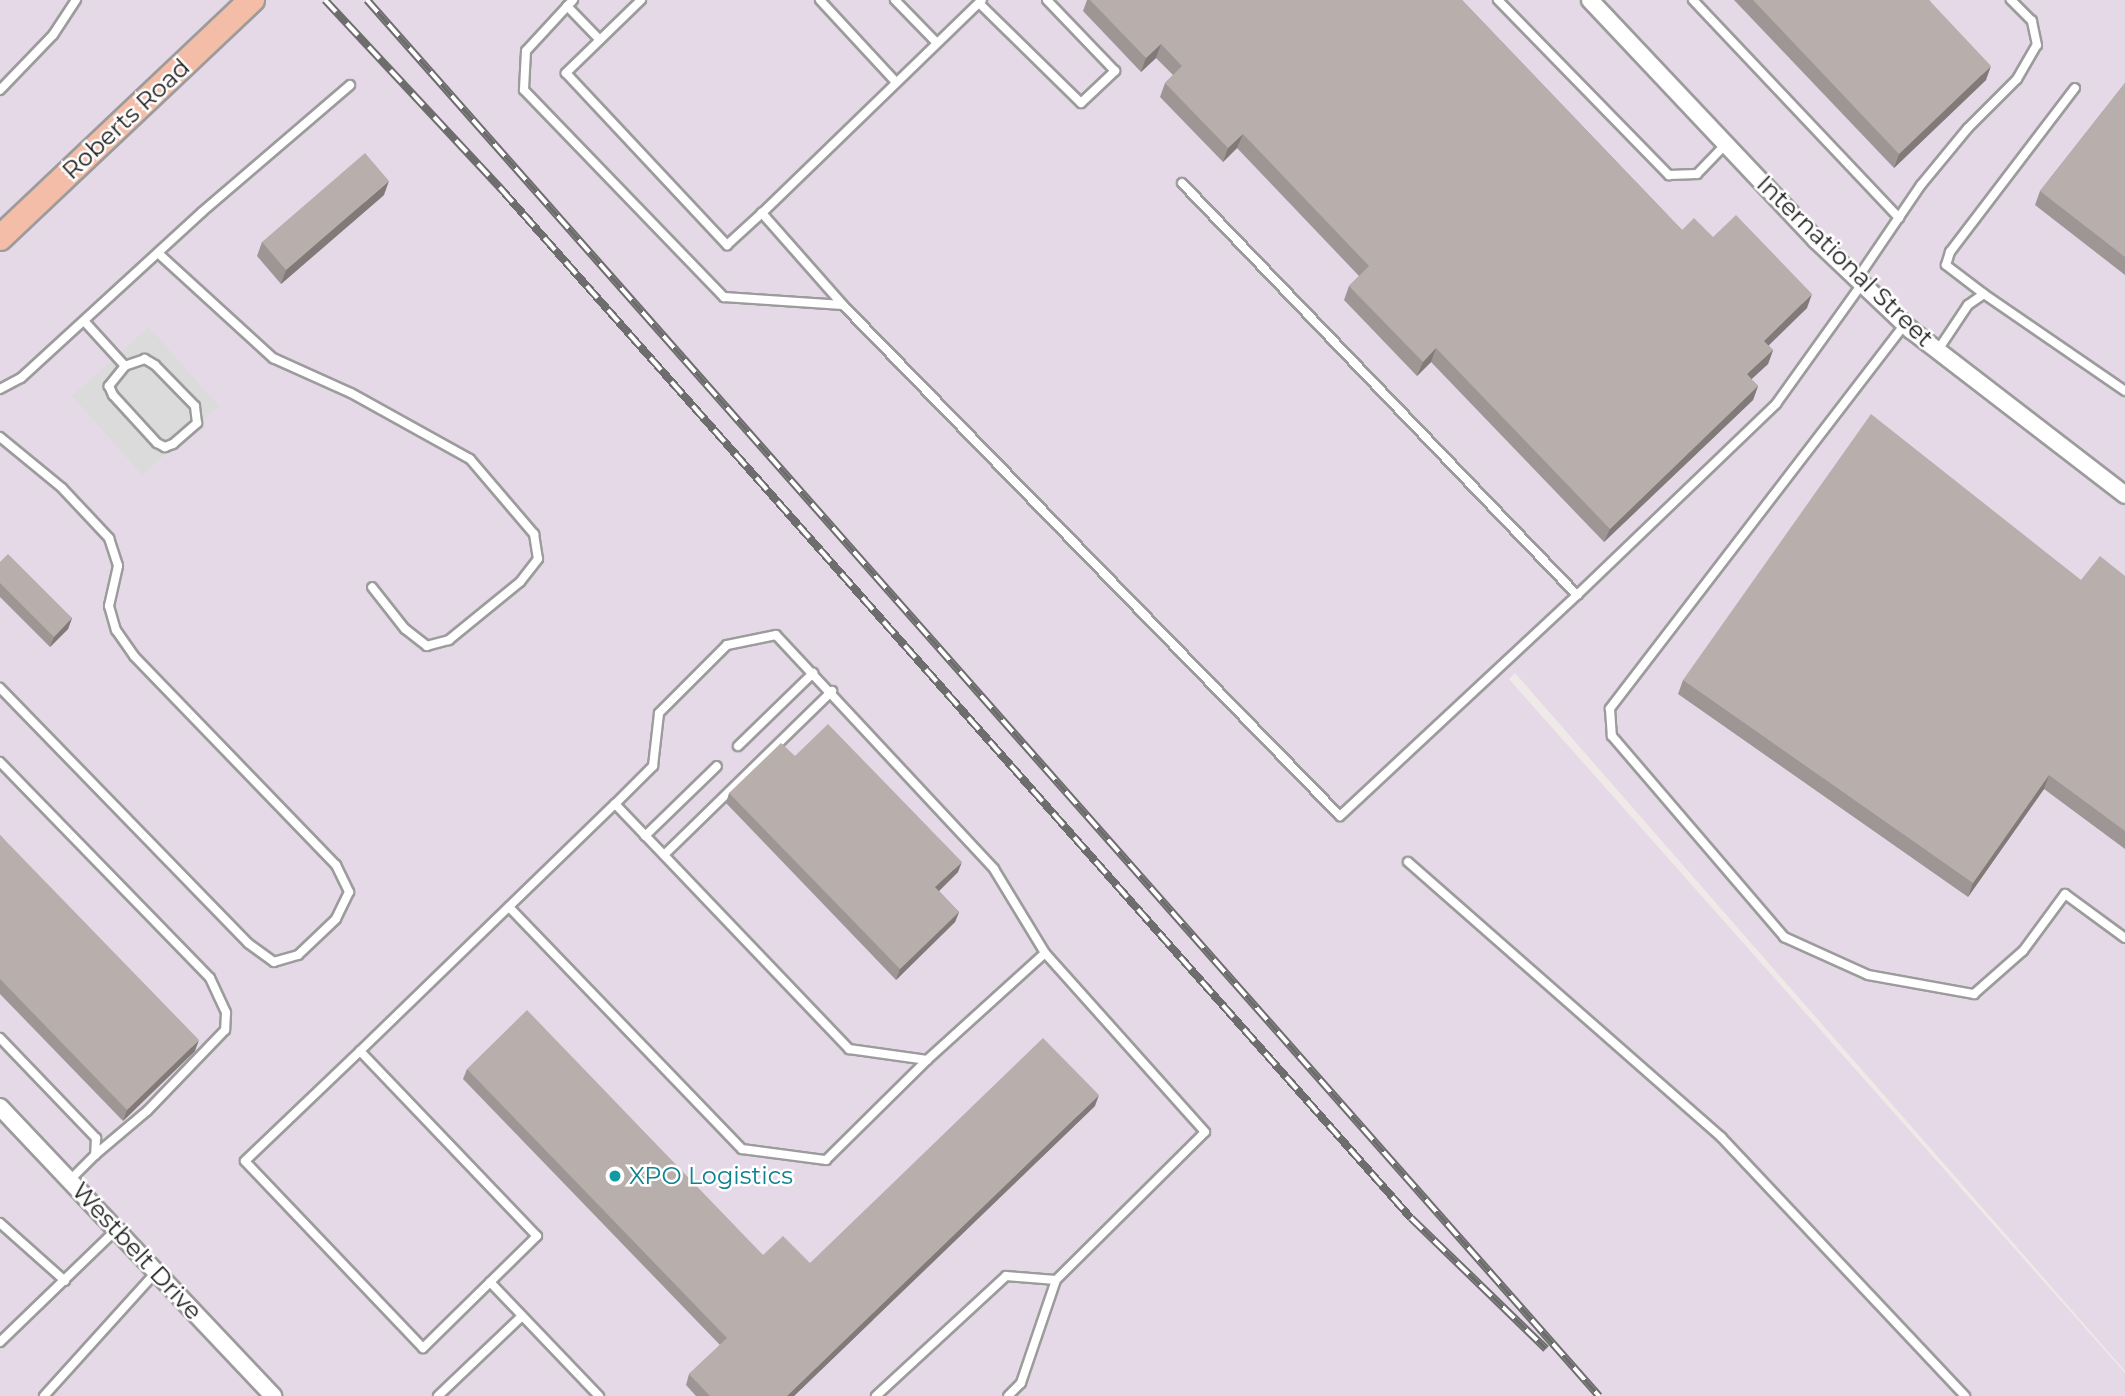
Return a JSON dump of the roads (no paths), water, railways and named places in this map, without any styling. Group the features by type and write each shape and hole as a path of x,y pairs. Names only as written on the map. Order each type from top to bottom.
{"main road":[{"name":"Roberts Road","path":"0,238 251,1"}],"street":[{"name":"International Street","path":"1590,0 1859,281 1905,324 2125,495"},
{"name":"Westbelt Drive","path":"0,1107 273,1396"}],"lane":[{"path":"0,90 53,35 76,0"},
{"path":"641,0 566,73 727,245 981,1 1081,103 1115,71 1047,0"},
{"path":"820,0 896,82"},
{"path":"895,0 936,43"},
{"path":"1498,0 1669,175 1697,174 1726,144"},
{"path":"1693,0 1899,218"},
{"path":"762,214 844,305 1340,816 1577,595 1776,404 1899,218 1968,128 2017,79 2037,45 2032,21 2011,0"},
{"path":"600,40 570,3 526,51 524,90 723,297 844,305"},
{"path":"0,389 21,378 158,253 350,85"},
{"path":"2075,88 1951,252 1946,265 2125,391"},
{"path":"1182,183 1577,595"},
{"path":"158,253 273,358 351,393 470,459 534,534 538,559 520,582 449,640 427,646 405,629 372,587"},
{"path":"1938,351 1968,305 1984,294"},
{"path":"85,322 125,366"},
{"path":"1905,324 1610,709 1612,736 1784,937 1868,975 1974,994 2023,951 2066,894 2125,938"},
{"path":"145,359 155,365 195,406 197,423 173,444 165,447 157,443 113,395 109,386 125,366 145,359"},
{"path":"0,437 62,488 109,538 118,566 109,606 116,630 135,656 336,865 349,892 336,919 298,955 274,962 248,943 0,688"},
{"path":"360,1051 537,1237 423,1348 245,1161 653,766 659,713 727,645 776,635 832,691 994,869 1045,953 1205,1132 1056,1280 1021,1383 1007,1396"},
{"path":"738,746 813,673"},
{"path":"664,856 832,691"},
{"path":"0,762 209,978 226,1013 225,1030 147,1111 69,1180"},
{"path":"645,836 718,766"},
{"path":"615,804 849,1049 927,1060"},
{"path":"1408,862 1721,1137 1965,1396"},
{"path":"509,907 742,1149 826,1160 927,1060 1045,953"},
{"path":"0,1038 93,1133 95,1155"},
{"path":"0,1223 65,1281"},
{"path":"0,1342 116,1230"},
{"path":"44,1396 156,1272"},
{"path":"876,1396 1006,1276 1056,1280"},
{"path":"490,1282 599,1396"},
{"path":"438,1396 522,1316"}],"railway":[{"path":"325,0 502,190 1411,1218 1546,1349"},
{"path":"367,0 1599,1396"}],"place":[{"name":"XPO Logistics","path":"615,1176"}]}
